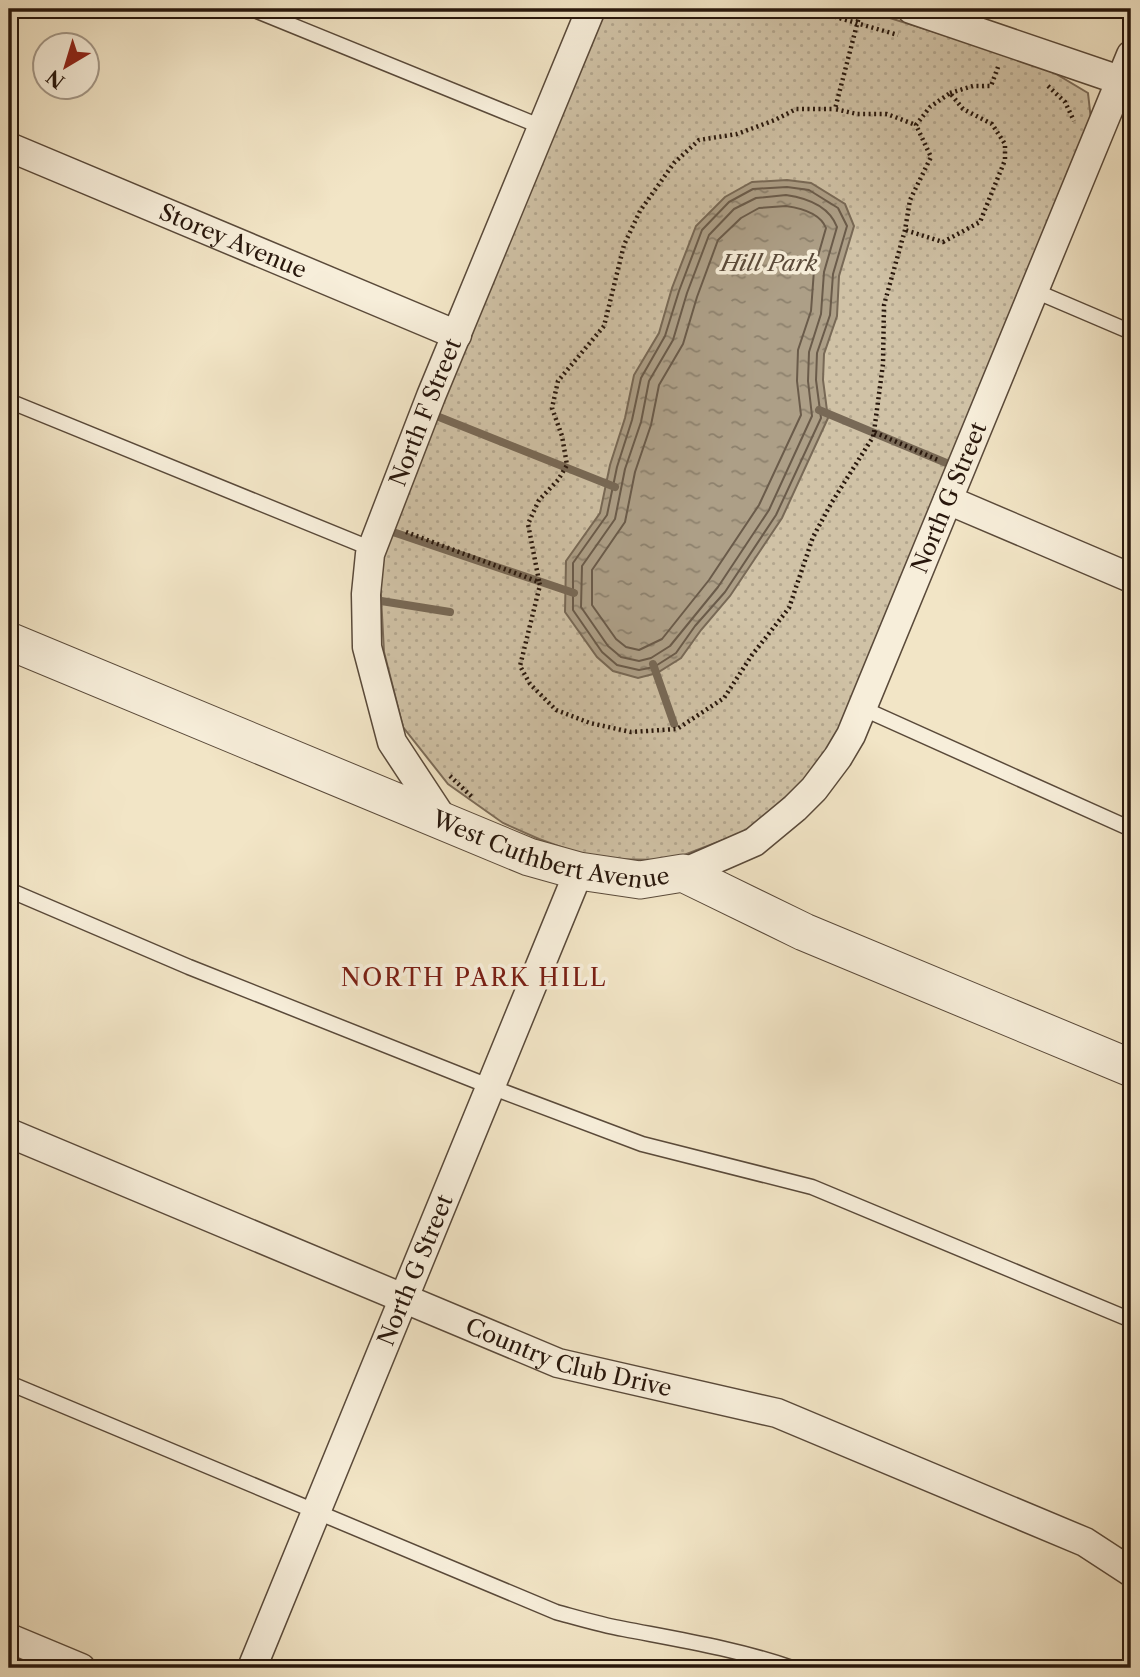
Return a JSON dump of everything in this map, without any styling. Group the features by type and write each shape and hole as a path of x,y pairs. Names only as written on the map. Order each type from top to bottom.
{"street":[{"name":"North F Street","path":"444,821 393,741 367,647 366,594 376,536 591,9"},
{"path":"911,9 1128,73"},
{"name":"North G Street","path":"684,873 754,842 795,808 838,757 864,709 948,500 1128,73"},
{"name":"Storey Avenue","path":"9,148 457,335"},
{"path":"948,500 1131,578"},
{"name":"West Cuthbert Avenue","path":"9,641 529,857 579,871 640,880 684,873 804,932 1131,1068"},
{"name":"North G Street","path":"252,1668 579,871"},
{"name":"Country Club Drive","path":"9,1133 558,1363 777,1413 1085,1542 1131,1572"},
{"path":"9,1638 81,1668"}],"lane":[{"path":"252,9 542,127"},
{"path":"1035,291 1131,332"},
{"path":"9,401 376,536"},
{"path":"864,709 1131,829"},
{"path":"9,890 189,967 491,1087 642,1144 812,1187 1131,1320"},
{"path":"9,1383 556,1612 621,1629 718,1647 792,1668"}],"path":[{"path":"808,9 907,38"},
{"path":"835,109 861,9"},
{"path":"916,125 930,107 950,93 973,86 991,86 999,65 1008,69"},
{"path":"1040,82 1065,102 1074,120 1076,132"},
{"path":"905,230 943,242 980,222 1005,160 1005,144 992,124 964,109 950,93"},
{"path":"796,109 835,109 857,114 887,114 916,125 931,157 910,200 905,230 884,304 883,364 873,437 831,502 813,537 789,608 752,655 724,698 677,729 631,732 590,723 556,710 530,684 520,666 540,585 528,524 539,499 558,480 567,465 562,436 552,408 558,381 604,326 624,245 639,211 674,163 699,140 737,134 796,109"},
{"path":"874,432 961,470"},
{"path":"376,536 539,582"},
{"path":"446,772 478,802"}],"green space":[{"name":"Hill Park","path":"600,9 861,9 1041,65 1088,93 1094,147 829,756 752,829 671,860 594,859 503,823 448,784 403,727 384,652 380,578 388,531"}],"water":[{"path":"787,180 811,183 845,204 854,226 839,276 837,316 824,354 823,380 828,418 782,518 730,596 681,658 657,673 638,678 613,671 597,657 565,612 566,561 600,513 634,375 659,333 672,288 696,226 725,197 752,182"}],"waterway":[{"path":"819,410 956,467"},
{"path":"429,413 615,487"},
{"path":"384,529 574,593"},
{"path":"375,600 450,612"},
{"path":"653,664 674,724"}],"district":[{"name":"NORTH PARK HILL","path":"474,978"}]}
